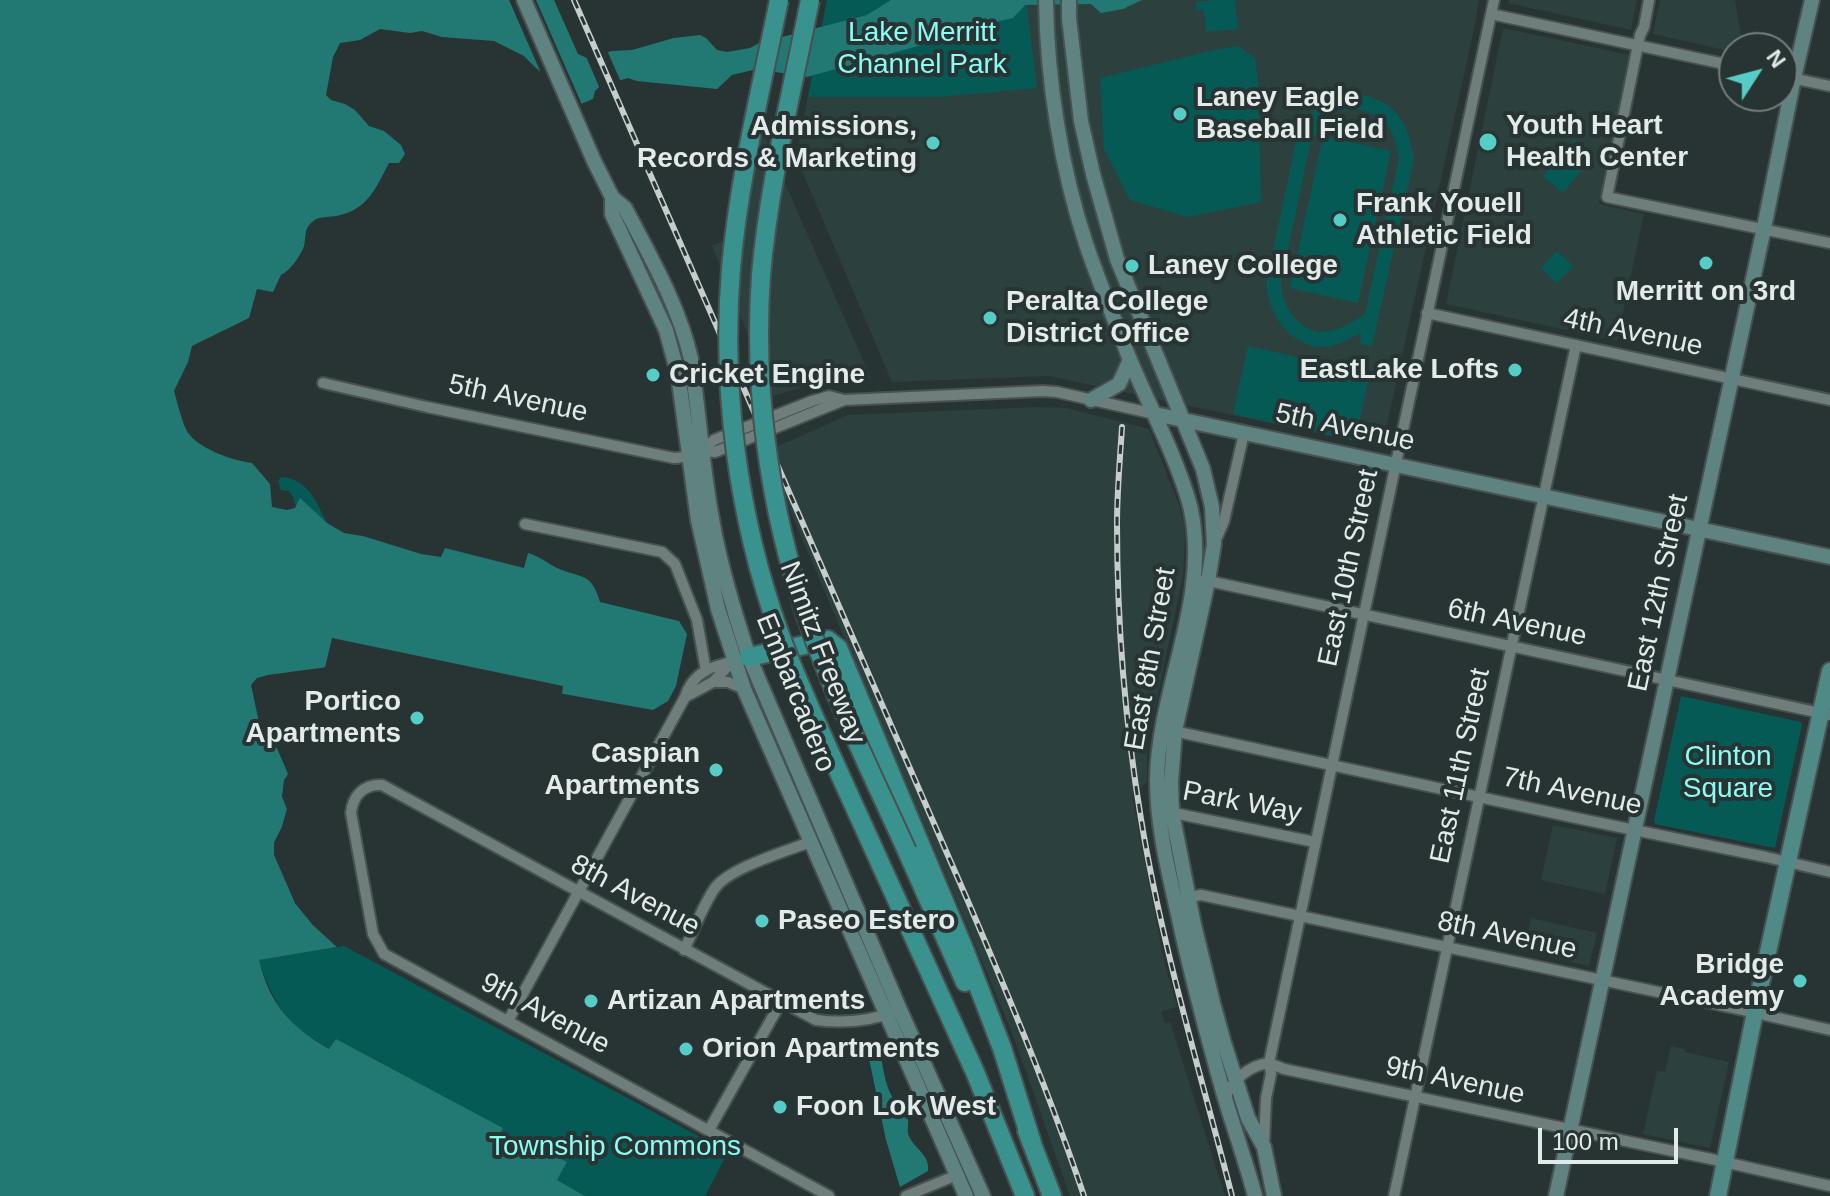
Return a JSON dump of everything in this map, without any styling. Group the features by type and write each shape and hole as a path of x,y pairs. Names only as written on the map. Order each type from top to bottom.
{"highway":[{"name":"Nimitz Freeway","path":"779,0 744,177 730,296 729,355 735,446 751,534 763,583 800,686 975,1072 1025,1196"},
{"name":"Nimitz Freeway","path":"810,0 763,254 760,377 765,438 781,530 807,619 829,675 972,998 1052,1196"},
{"path":"742,659 828,640 838,648 964,949 1002,1048 1032,1143"}],"main road":[{"name":"Embarcadero","path":"524,0 612,197 625,208 684,333 694,380 714,527 738,624 744,689 810,842 983,1196"},
{"name":"East 8th Street","path":"1046,0 1054,95 1069,180 1086,242 1130,360 1182,478 1192,511 1201,580"},
{"name":"East 8th Street","path":"1069,0 1081,121 1117,259 1209,489 1214,544 1201,580 1169,730 1171,782 1166,812 1200,1007 1255,1196"},
{"name":"East 12th Street","path":"1798,45 1812,0"},
{"name":"East 12th Street","path":"1556,1196 1764,228 1782,112"},
{"name":"Embarcadero","path":"612,197 612,214 673,350 687,456 706,562 718,609 742,659 762,687 966,1196"},
{"path":"1091,400 1119,384 1130,360"},
{"name":"5th Avenue","path":"1155,414 1830,557"},
{"path":"1718,1196 1755,1013 1826,714 1830,671"},
{"name":"East 8th Street","path":"1181,898 1248,1118 1264,1147 1274,1196"}],"street":[{"name":"East 10th Street","path":"1264,1147 1266,1098 1271,1074 1269,1063 1494,0"},
{"path":"1649,0 1607,197 1830,243"},
{"path":"1491,14 1718,63"},
{"path":"1798,79 1830,86"},
{"name":"4th Avenue","path":"1427,313 1830,400"},
{"name":"East 11th Street","path":"1394,1196 1576,345"},
{"name":"5th Avenue","path":"323,383 670,458 702,451 715,452 844,400 1043,391 1155,414"},
{"name":"East 8th Street","path":"1214,544 1224,521 1244,433"},
{"path":"525,524 662,552 675,564 697,620 706,671"},
{"name":"6th Avenue","path":"1201,580 1826,714"},
{"path":"508,1021 689,685 706,671 742,659"},
{"path":"685,697 713,682 742,659"},
{"path":"713,682 728,682 744,689"},
{"name":"7th Avenue","path":"1169,730 1830,872"},
{"name":"8th Avenue","path":"357,795 365,788 382,785 816,1020 837,1023 865,1021 893,1013"},
{"name":"9th Avenue","path":"357,795 351,813 373,934 384,954 829,1196"},
{"name":"Park Way","path":"1166,812 1315,842"},
{"path":"684,950 715,887 725,878 810,842"},
{"name":"8th Avenue","path":"1181,898 1201,895 1830,1030"},
{"path":"709,1130 781,1002"},
{"path":"1225,1098 1231,1086 1253,1067 1269,1063"},
{"name":"9th Avenue","path":"1269,1063 1284,1069 1830,1186"},
{"path":"906,1196 957,1175"}],"shaded area":[{"path":"0,0 554,0 578,54 587,58 700,35 717,50 727,52 750,48 867,15 891,0 1142,0 1123,9 1101,13 1091,4 1025,5 1013,18 967,28 925,44 807,77 757,69 732,75 717,89 628,78 600,86 593,99 581,104 524,56 494,41 442,37 422,31 410,33 380,29 360,40 340,43 333,57 326,95 355,110 369,126 384,131 401,145 405,154 399,163 389,163 370,195 358,208 317,219 309,225 300,254 281,275 273,292 257,289 249,318 192,346 174,391 187,431 209,449 252,463 270,484 272,507 295,508 300,498 327,523 344,533 421,554 441,557 445,548 524,568 528,553 589,581 600,602 679,621 687,634 676,686 668,701 653,710 480,679 342,665 268,675 257,678 251,685 263,741 277,748 289,774 282,796 287,809 274,843 295,903 337,947 259,960 276,1002 303,1032 329,1049 336,1039 503,1128 498,1138 528,1155 535,1145 567,1162 557,1180 585,1196 0,1196"},
{"name":"Laney College","path":"827,0 1479,0 1382,447 1049,376 892,382 796,157"},
{"path":"1509,0 1637,0 1631,30 1508,3"},
{"path":"1660,0 1735,0 1740,32 1718,32 1718,48 1653,34"},
{"path":"1503,28 1630,55 1599,204 1644,214 1617,341 1446,304"},
{"path":"747,96 871,378 827,380 773,396 712,246 723,241"},
{"path":"1066,408 1149,429 1184,523 1183,576 1147,745 1147,782 1132,795 1164,961 1177,1007 1161,1012 1165,1023 1170,1022 1225,1196 1070,1196 1013,1035 765,452 848,415"},
{"path":"1553,825 1617,838 1605,894 1541,880"},
{"path":"1531,918 1597,933 1589,966 1524,951"},
{"path":"870,1044 876,1044 879,1048 890,1092 906,1112 909,1136 928,1165 928,1171 900,1187 886,1140 867,1049"},
{"path":"1671,1046 1729,1062 1710,1148 1643,1134 1657,1071 1665,1072"}],"green space":[{"name":"Lake Merritt Channel Park","path":"827,0 1026,0 1037,88 940,97 808,97"},
{"path":"1235,0 1238,29 1206,32 1204,10 1196,10 1196,2"},
{"name":"Laney Eagle Baseball Field","path":"1238,46 1255,58 1261,202 1187,217 1130,200 1104,149 1100,78"},
{"path":"1362,95 1385,104 1400,117 1409,136 1414,159 1372,346 1360,344 1361,333 1335,345 1318,347 1297,339 1280,323 1270,302 1267,280 1296,141 1308,118 1320,105 1337,98","holes":["1338,111 1370,113 1389,127 1399,159 1365,314 1334,330 1314,331 1293,316 1284,300 1281,282 1310,145 1322,123"]},
{"name":"Frank Youell Athletic Field","path":"1323,136 1391,151 1358,303 1290,288"},
{"path":"1574,139 1594,155 1563,193 1543,176"},
{"path":"1557,251 1573,266 1557,283 1541,268"},
{"path":"1248,346 1370,373 1355,441 1233,414"},
{"path":"281,477 305,487 327,523 297,510 289,491 281,490 278,481"},
{"name":"Clinton Square","path":"1681,696 1801,722 1775,848 1655,824"},
{"name":"Township Commons","path":"344,946 728,1152 705,1196 585,1196 557,1180 567,1162 529,1155 498,1138 503,1128 336,1039 330,1049 314,1040 284,1013 258,960"}],"pier":[{"path":"509,0 536,0 583,107 544,80"},
{"path":"606,48 621,82 600,89 585,54"},
{"path":"332,638 563,686 561,698 480,683 431,677 418,680 355,668 353,671 324,672"},
{"path":"261,735 280,745 291,776 287,781 286,796 291,810 278,844 278,854 298,900 315,922 341,946 337,947 313,925 295,903 274,855 274,843 287,809 282,796 288,774 277,748 263,742"}],"railway":[{"path":"574,0 983,936 1043,1083 1084,1196"},
{"path":"1122,427 1117,512 1118,598 1135,782 1171,962 1232,1196"}],"place":[{"name":"Laney Eagle Baseball Field","path":"1180,114"},
{"name":"Youth Heart Health Center","path":"1488,142"},
{"name":"Admissions, Records & Marketing","path":"933,143"},
{"name":"Frank Youell Athletic Field","path":"1340,220"},
{"name":"Merritt on 3rd","path":"1706,263"},
{"name":"Laney College","path":"1132,266"},
{"name":"Peralta College District Office","path":"990,318"},
{"name":"EastLake Lofts","path":"1515,370"},
{"name":"Cricket Engine","path":"653,375"},
{"name":"Portico Apartments","path":"417,718"},
{"name":"Caspian Apartments","path":"716,770"},
{"name":"Paseo Estero","path":"762,921"},
{"name":"Bridge Academy","path":"1800,981"},
{"name":"Artizan Apartments","path":"591,1001"},
{"name":"Orion Apartments","path":"686,1049"},
{"name":"Foon Lok West","path":"780,1107"}]}
